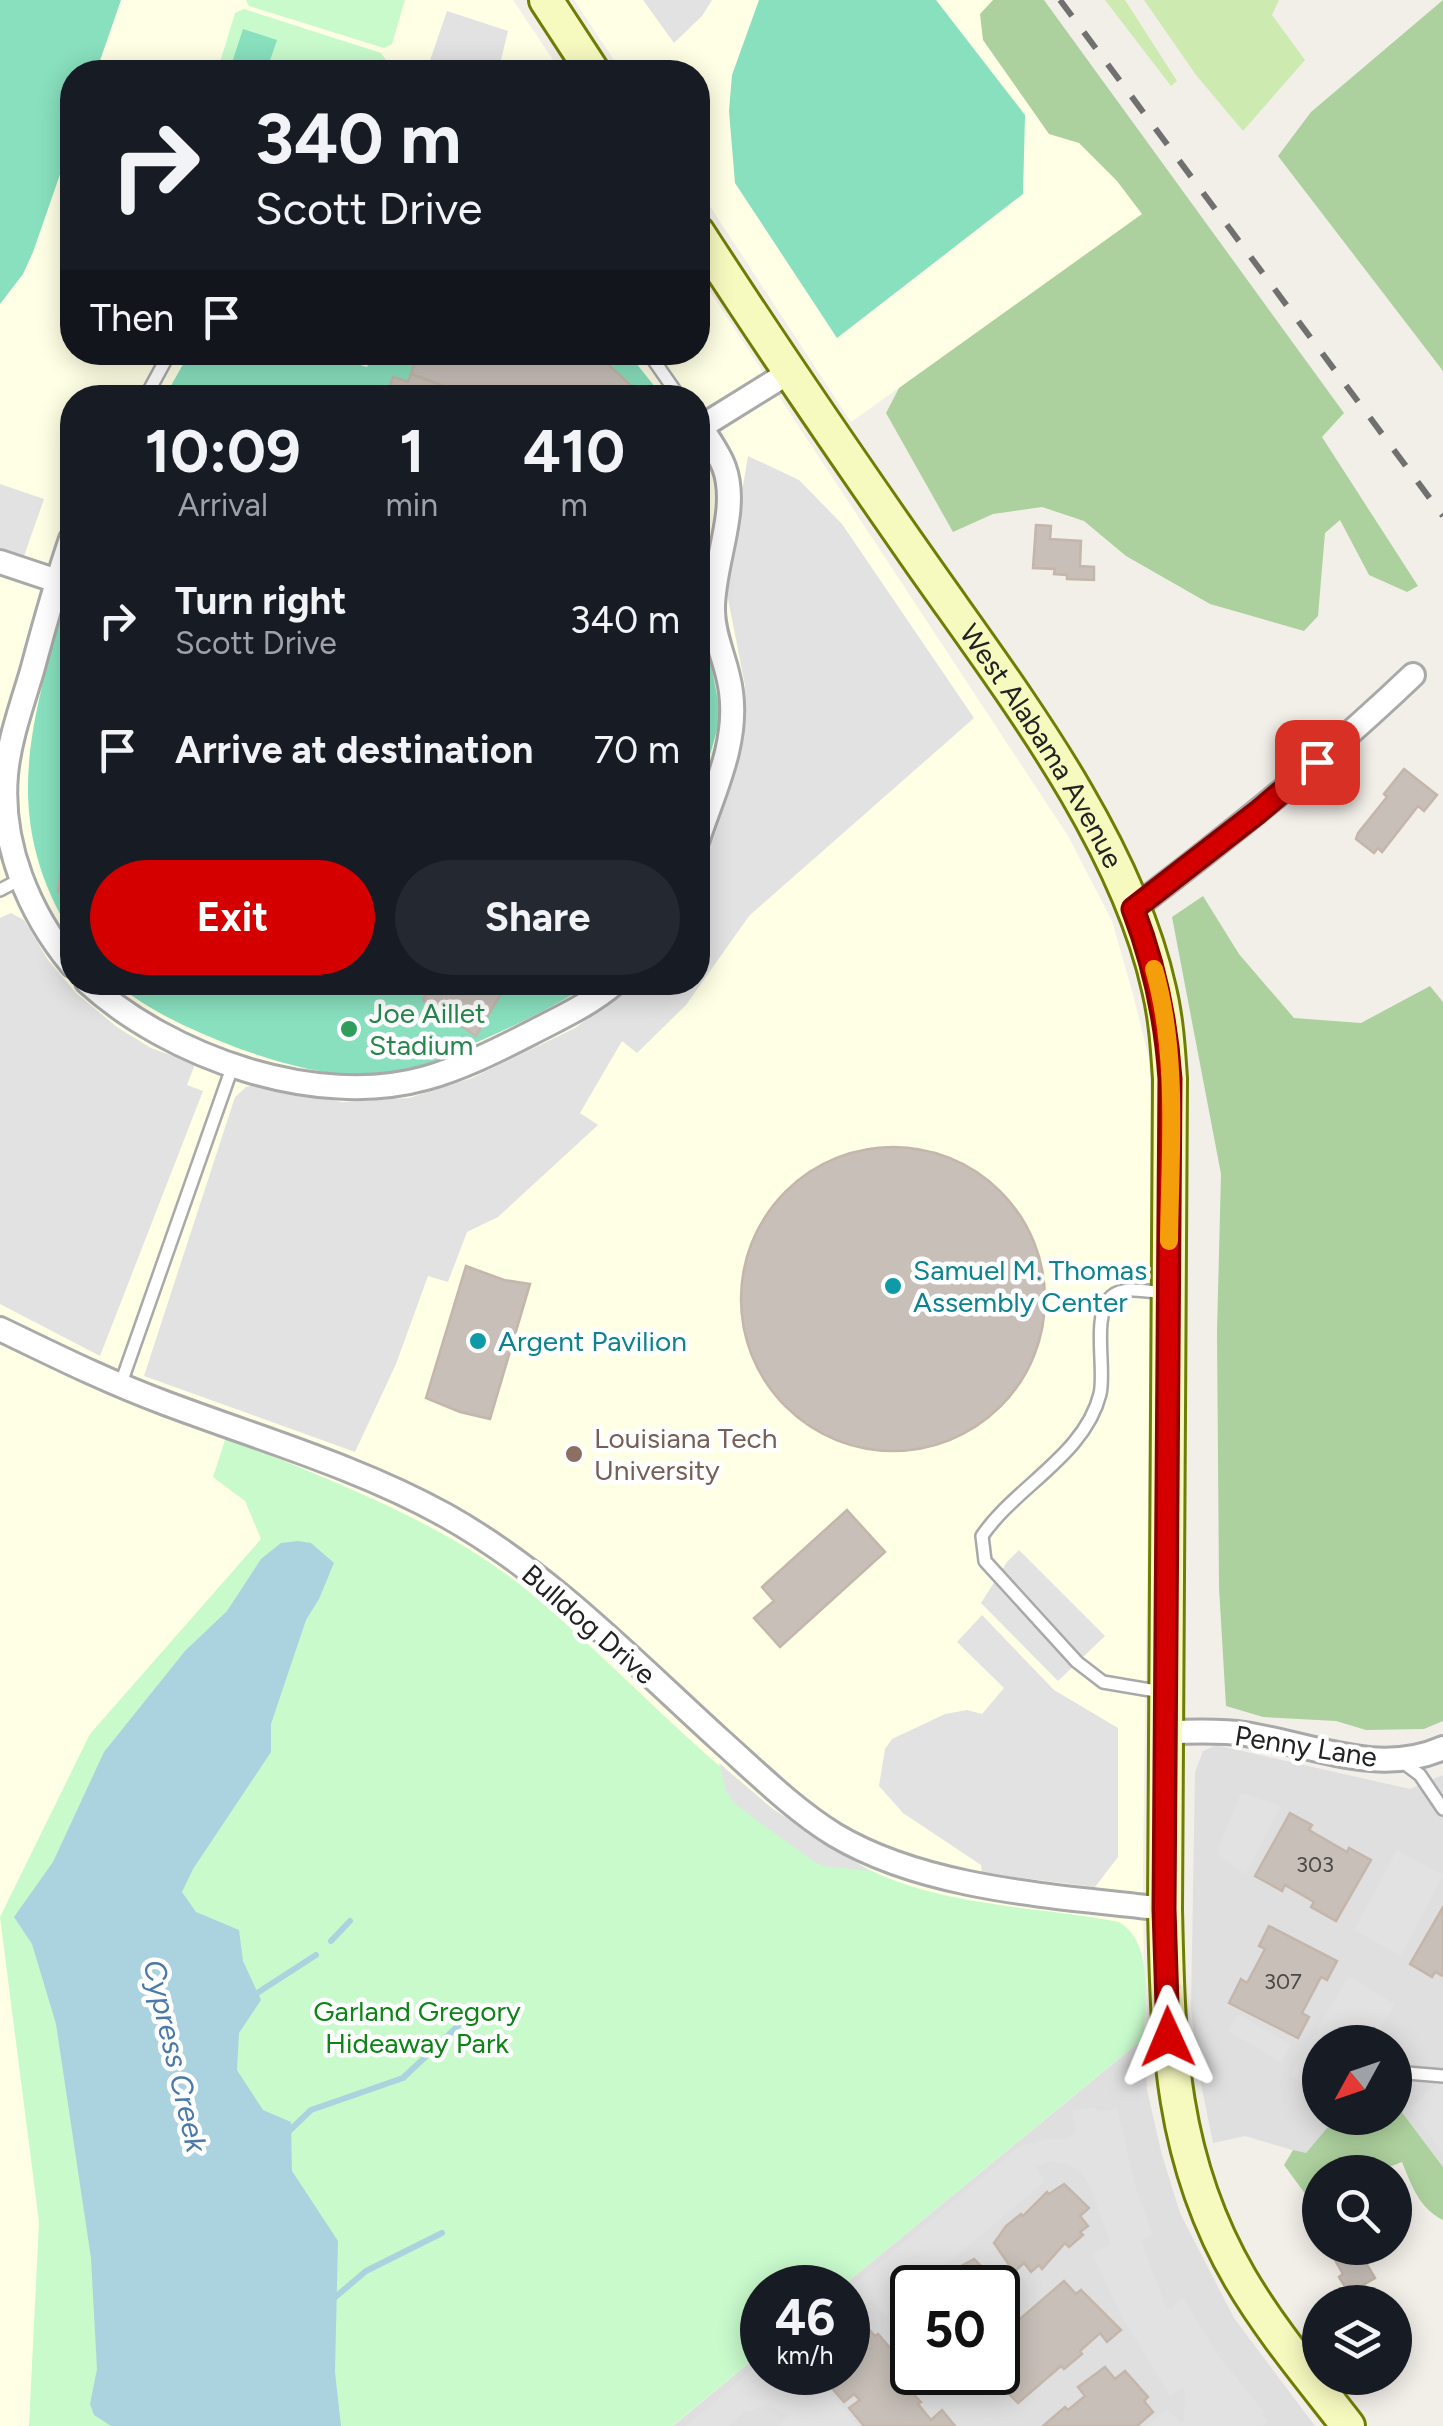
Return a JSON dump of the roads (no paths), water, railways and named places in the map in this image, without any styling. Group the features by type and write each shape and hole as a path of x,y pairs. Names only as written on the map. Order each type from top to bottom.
{"main road":[{"path":"546,0 586,60"},
{"name":"West Alabama Avenue","path":"710,252 1047,749 1108,854 1148,950 1166,1026 1170,1079 1164,1909 1172,2074 1178,2113 1201,2193 1221,2243 1259,2309 1348,2426"}],"street":[{"path":"710,418 788,372"},
{"path":"710,443 724,466 730,505 712,614 731,689 732,710 729,749 710,804"},
{"path":"0,562 57,582"},
{"path":"60,573 13,735 6,775 12,850 40,920 60,948"},
{"path":"1133,909 1354,732 1413,675"},
{"path":"102,995 117,1009 175,1043 234,1064 334,1089 425,1079 494,1052 598,995"},
{"name":"Bulldog Drive","path":"0,1329 120,1386 404,1494 482,1538 546,1583 764,1780 836,1835 892,1860 980,1885 1164,1909"},
{"name":"Penny Lane","path":"1167,1732 1240,1733 1350,1757 1400,1760 1443,1748"}],"lane":[{"path":"0,890 22,879"},
{"path":"120,1386 234,1064"},
{"path":"1167,1692 1103,1682 1077,1662 984,1561 982,1536 1086,1425 1100,1393 1102,1314 1111,1296 1126,1290 1169,1294"},
{"path":"1400,1760 1420,1775 1443,1809"},
{"path":"1412,2073 1443,2076"}],"water":[{"name":"Cypress Creek","path":"281,1543 311,1543 334,1563 306,1620 271,1724 271,1752 193,1869 182,1892 196,1912 239,1930 243,1961 261,2000 239,2033 237,2070 263,2110 291,2122 292,2171 338,2241 335,2372 341,2426 111,2426 94,2415 90,2404 97,2369 91,2258 56,2024 32,1944 14,1917 53,1862 104,1752 185,1651 227,1611 261,1559"}],"waterway":[{"path":"331,1941 350,1921"},
{"path":"254,1995 316,1955"},
{"path":"286,2134 311,2110 403,2078 459,2025"},
{"path":"333,2299 366,2271 442,2233"}],"railway":[{"path":"1060,0 1443,516"}],"place":[{"name":"Joe Aillet Stadium","path":"349,1029"},
{"name":"Samuel M. Thomas Assembly Center","path":"893,1286"},
{"name":"Argent Pavilion","path":"478,1341"},
{"name":"Louisiana Tech University","path":"574,1454"}],"park label":[{"name":"Garland Gregory Hideaway Park","path":"417,2027"}]}
